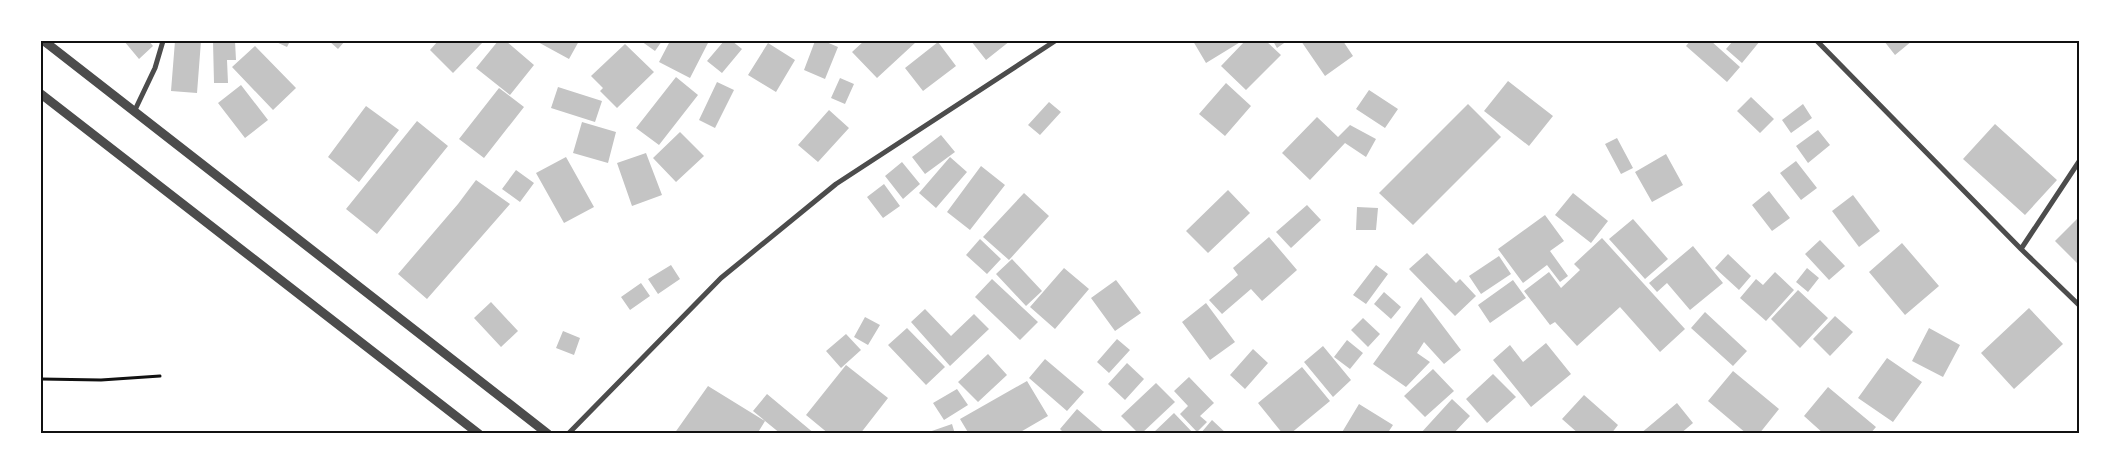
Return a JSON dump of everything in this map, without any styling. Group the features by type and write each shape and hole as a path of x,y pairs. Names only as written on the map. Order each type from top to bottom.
{"street":[{"path":"44,41 548,434"},
{"path":"134,112 155,68 163,41"},
{"path":"568,434 721,278 836,184 1055,41"},
{"path":"1817,41 2021,249 2080,306"},
{"path":"41,94 480,434"},
{"path":"2021,249 2080,160"}],"path":[{"path":"41,378 101,380 160,376"}],"building":[{"path":"124,41 149,41 153,46 139,59"},
{"path":"175,41 201,41 197,93 171,91"},
{"path":"213,41 235,41 236,60 227,60 228,83 214,83"},
{"path":"274,41 290,41 287,47"},
{"path":"329,41 345,41 338,49"},
{"path":"438,41 484,41 453,73 430,50"},
{"path":"498,41 506,41 534,65 510,95 476,68"},
{"path":"536,41 579,41 569,59"},
{"path":"641,41 662,41 655,51"},
{"path":"670,41 709,41 690,78 659,62"},
{"path":"724,41 732,41 742,49 722,73 707,61"},
{"path":"815,41 824,41 838,47 825,79 804,70"},
{"path":"864,41 916,42 877,78 852,52"},
{"path":"971,41 1010,41 986,60"},
{"path":"1193,41 1242,41 1206,63"},
{"path":"1245,41 1266,41 1281,55 1246,90 1221,66"},
{"path":"1273,41 1287,41 1277,48"},
{"path":"1301,41 1343,41 1353,56 1325,76"},
{"path":"1690,41 1711,41 1740,67 1727,82 1686,46"},
{"path":"1733,41 1760,41 1742,63 1726,49"},
{"path":"1884,41 1912,41 1895,55"},
{"path":"938,42 956,66 923,91 905,68"},
{"path":"768,43 795,60 776,92 748,75"},
{"path":"625,44 654,72 617,108 600,91 603,88 591,76"},
{"path":"255,46 296,88 273,110 232,67"},
{"path":"676,77 698,95 659,145 636,128"},
{"path":"840,78 854,84 845,104 831,98"},
{"path":"1508,81 1553,116 1529,146 1484,111"},
{"path":"717,82 734,90 715,128 699,120"},
{"path":"1226,83 1251,106 1225,136 1199,114"},
{"path":"241,85 268,120 245,138 218,103"},
{"path":"558,87 602,101 595,122 551,108"},
{"path":"499,88 524,107 484,158 459,139"},
{"path":"1369,90 1398,109 1385,128 1356,109"},
{"path":"1751,97 1774,119 1760,133 1737,111"},
{"path":"1049,102 1061,112 1040,135 1028,125"},
{"path":"1468,104 1501,137 1413,225 1379,193"},
{"path":"1803,104 1812,118 1791,133 1782,120"},
{"path":"366,106 399,130 359,182 328,157"},
{"path":"829,110 849,128 818,162 798,145"},
{"path":"1317,117 1338,137 1350,125 1376,139 1366,157 1345,143 1310,180 1282,153"},
{"path":"417,121 448,146 377,234 346,209"},
{"path":"582,122 616,132 608,163 573,153"},
{"path":"1995,124 2057,180 2025,215 1963,159"},
{"path":"1818,130 1830,145 1808,163 1796,146"},
{"path":"680,132 704,156 676,182 653,158"},
{"path":"941,135 955,152 925,174 912,157"},
{"path":"1617,138 1633,168 1621,174 1605,144"},
{"path":"646,153 662,195 632,206 617,163"},
{"path":"1666,154 1683,185 1652,202 1635,172"},
{"path":"566,157 594,207 564,223 536,173"},
{"path":"950,157 967,172 936,208 919,193"},
{"path":"1796,161 1817,188 1801,200 1780,173"},
{"path":"902,162 920,184 903,199 885,176"},
{"path":"981,166 1005,185 970,230 947,212"},
{"path":"516,170 534,183 520,202 502,189"},
{"path":"476,180 510,204 427,299 398,274"},
{"path":"884,184 900,206 883,218 867,197"},
{"path":"1228,190 1250,213 1208,253 1186,231"},
{"path":"1769,191 1790,218 1772,231 1752,205"},
{"path":"1024,193 1049,216 1009,260 983,237"},
{"path":"1573,193 1608,221 1591,243 1555,215"},
{"path":"1853,195 1880,231 1859,247 1832,211"},
{"path":"1307,205 1321,220 1291,248 1276,232"},
{"path":"1357,207 1378,208 1376,230 1356,230"},
{"path":"1545,215 1564,241 1550,251 1568,276 1560,282 1547,265 1523,283 1498,249"},
{"path":"2080,216 2080,266 2055,241"},
{"path":"1633,219 1668,259 1645,279 1609,239"},
{"path":"1269,237 1297,270 1262,301 1251,289 1222,314 1209,300 1238,275 1233,268"},
{"path":"1602,238 1685,329 1660,352 1620,307 1577,346 1555,322 1550,325 1524,291 1549,272 1561,288 1580,270 1574,264"},
{"path":"980,239 1001,259 987,274 966,255"},
{"path":"1820,240 1845,266 1829,280 1805,254"},
{"path":"1902,243 1939,286 1905,315 1869,272"},
{"path":"1693,246 1723,283 1690,310 1667,283 1657,292 1649,283"},
{"path":"1427,253 1456,283 1460,279 1476,296 1455,316 1409,269"},
{"path":"1728,254 1751,276 1739,290 1715,268"},
{"path":"1499,256 1511,274 1481,294 1469,276"},
{"path":"1012,259 1042,291 1026,306 996,274"},
{"path":"671,265 680,279 658,294 648,279"},
{"path":"1376,265 1388,274 1366,304 1353,295"},
{"path":"1064,268 1089,289 1055,329 1030,307"},
{"path":"1807,268 1819,278 1808,292 1796,282"},
{"path":"1775,272 1794,290 1766,321 1740,298 1756,279 1763,285"},
{"path":"992,279 1038,322 1020,340 975,297"},
{"path":"1116,280 1141,313 1115,331 1091,298"},
{"path":"1513,280 1526,298 1490,323 1478,305"},
{"path":"641,283 650,296 630,310 621,297"},
{"path":"1798,290 1828,318 1800,348 1771,319"},
{"path":"1384,292 1401,307 1391,319 1374,304"},
{"path":"1421,297 1461,350 1444,364 1424,342 1417,353 1430,362 1406,387 1373,364"},
{"path":"491,302 518,331 501,347 474,318"},
{"path":"1206,303 1235,342 1210,360 1182,322"},
{"path":"2029,308 2063,344 2014,389 1981,353"},
{"path":"925,309 951,336 974,314 989,329 950,366 911,322"},
{"path":"1705,312 1747,351 1733,366 1691,328"},
{"path":"1835,316 1853,332 1830,356 1813,339"},
{"path":"865,317 880,325 868,345 854,337"},
{"path":"1363,318 1380,334 1368,347 1351,330"},
{"path":"907,328 945,367 926,385 888,345"},
{"path":"1929,328 1960,345 1943,377 1912,361"},
{"path":"563,331 580,338 574,355 556,348"},
{"path":"846,334 861,350 841,368 826,351"},
{"path":"1117,339 1130,350 1109,373 1097,362"},
{"path":"1347,340 1363,353 1350,369 1334,357"},
{"path":"1546,343 1571,374 1531,407 1493,360 1510,345 1523,362"},
{"path":"1323,346 1351,380 1333,397 1304,362"},
{"path":"1253,349 1268,363 1245,389 1230,375"},
{"path":"988,354 1007,375 978,402 958,382"},
{"path":"1887,358 1922,382 1893,422 1858,398"},
{"path":"1045,359 1084,392 1067,411 1029,378"},
{"path":"1127,363 1144,379 1125,400 1108,384"},
{"path":"846,365 888,398 860,434 829,434 806,415"},
{"path":"1302,367 1330,401 1290,434 1283,434 1258,403"},
{"path":"1433,369 1454,391 1425,417 1404,396"},
{"path":"1733,371 1779,409 1759,434 1747,434 1708,401"},
{"path":"1493,374 1516,397 1487,423 1466,399"},
{"path":"1189,377 1214,403 1200,416 1207,422 1197,432 1180,414 1188,406 1174,391"},
{"path":"1027,381 1048,416 1017,434 969,434 960,419"},
{"path":"1156,383 1175,402 1139,434 1121,416"},
{"path":"708,386 765,421 757,434 674,434"},
{"path":"1828,387 1876,427 1870,434 1824,434 1804,416"},
{"path":"957,389 968,405 944,420 933,403"},
{"path":"767,394 815,434 781,434 753,411"},
{"path":"1584,395 1618,425 1611,434 1579,434 1562,419"},
{"path":"1452,399 1470,416 1453,434 1420,434"},
{"path":"1677,403 1693,423 1680,434 1640,434"},
{"path":"1359,404 1393,425 1387,434 1341,434"},
{"path":"1077,409 1106,434 1065,434 1060,429"},
{"path":"1174,413 1194,434 1152,434"},
{"path":"1212,420 1227,434 1200,434"},
{"path":"952,424 955,434 926,434 926,433"}]}
